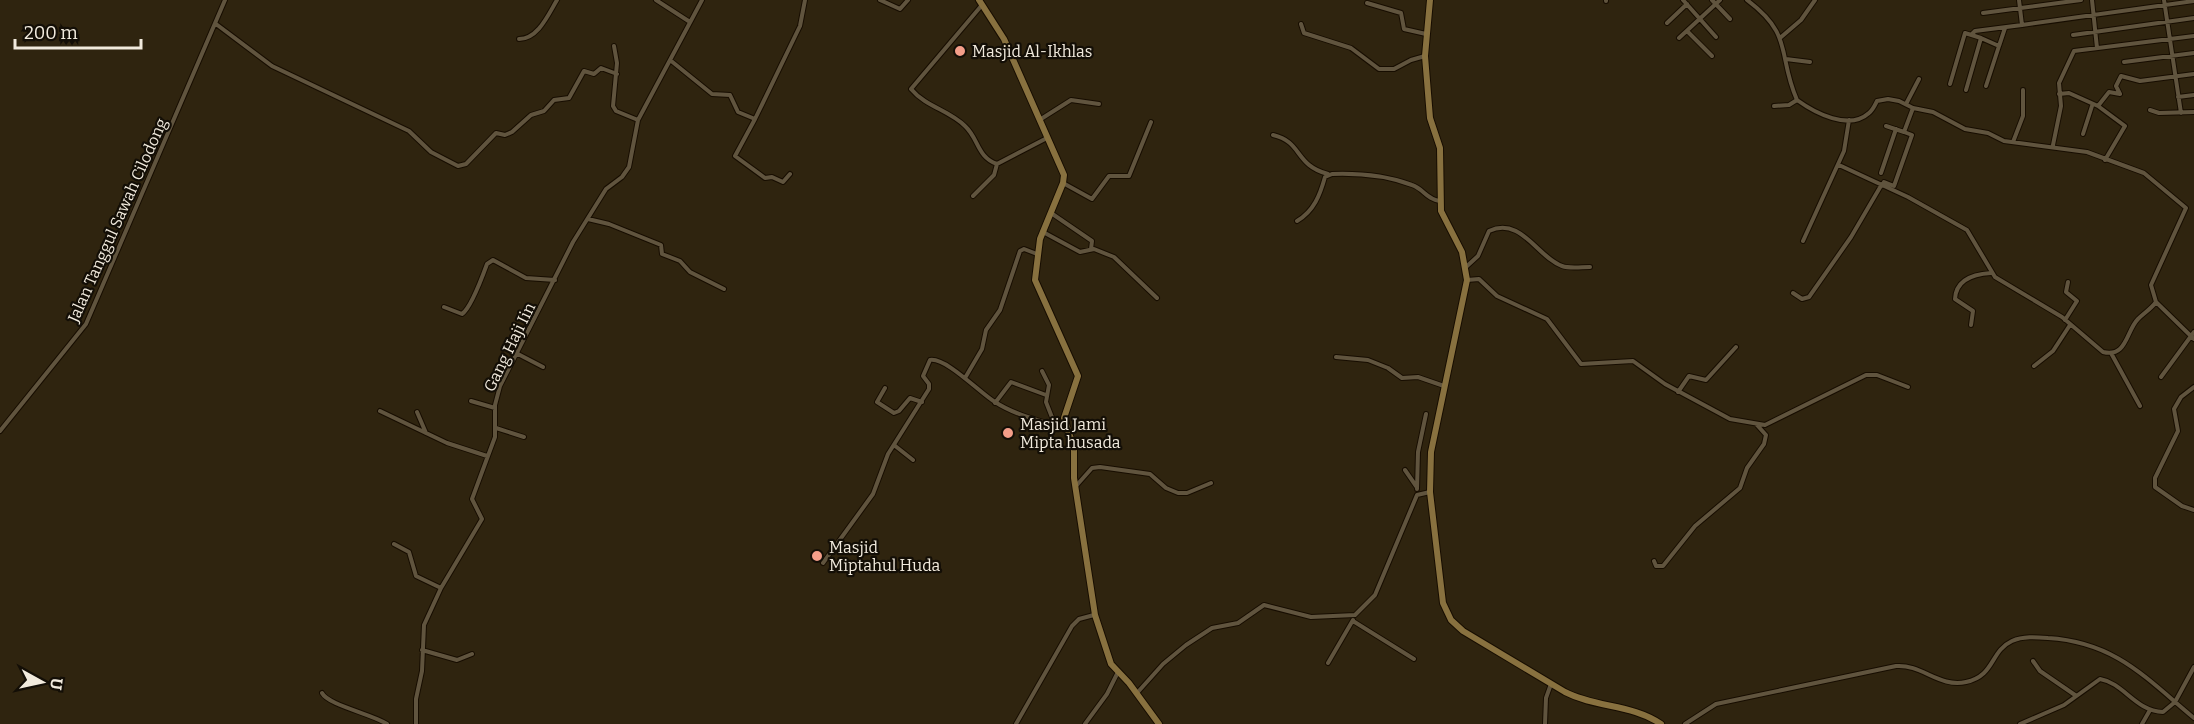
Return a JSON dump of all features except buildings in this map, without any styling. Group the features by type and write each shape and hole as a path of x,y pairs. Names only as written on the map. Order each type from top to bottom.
{"street":[{"name":"Jalan Tanggul Sawah Cilodong","path":"0,431 86,324 225,0"},
{"path":"519,39 528,39 536,32 557,0"},
{"path":"656,0 690,22"},
{"name":"Gang Haji Iin","path":"416,724 424,625 441,588 482,522 482,514 474,506 472,499 496,428 495,408 500,386 588,219 606,189 622,177 629,168 638,120 702,0"},
{"path":"790,174 783,182 772,177 765,178 735,156 800,27 805,0"},
{"path":"880,0 900,9 908,0"},
{"path":"1430,0 1425,56 1430,118 1440,148 1442,217 1460,248 1466,267 1467,280 1431,452 1430,492 1438,576 1446,612 1463,631 1551,684 1582,700 1632,710 1661,724"},
{"path":"1683,0 1716,37"},
{"path":"1747,0 1771,20 1780,38 1797,100 1830,118 1849,120 1866,116 1876,102 1883,99 1933,112 1965,129 1988,133 2013,142 2083,151 2144,173 2186,208 2172,241 2152,278 2152,289 2156,302 2193,338"},
{"path":"1780,38 1793,28 1815,0"},
{"path":"2019,0 2022,25"},
{"path":"1983,13 2081,0"},
{"path":"2092,0 2097,48"},
{"path":"1679,38 1716,1 1730,19"},
{"path":"1971,35 1975,31 2165,3 2194,1"},
{"path":"997,164 980,154 966,126 951,115 925,103 911,89 981,2 1004,39 1062,166 1063,183 1043,232 1034,274 1037,289 1078,375 1064,413 1065,428 1074,448 1075,487 1095,615 1108,660 1137,693 1159,724"},
{"path":"1367,3 1401,13 1404,29 1426,34"},
{"path":"2165,3 2181,113"},
{"path":"1667,23 1687,4"},
{"path":"2073,35 2194,18"},
{"path":"216,24 272,66 409,131 431,152 458,166 466,164 496,133 505,135 512,132 531,115 544,111 554,100 569,98 584,71 594,74 601,68 617,74"},
{"path":"1301,24 1302,31 1307,35 1351,48 1379,69 1394,69 1425,56"},
{"path":"1986,86 2005,27"},
{"path":"1687,31 1712,56"},
{"path":"1950,84 1965,33 1999,46"},
{"path":"2053,146 2061,106 2059,83 2070,54 2074,51 2194,36"},
{"path":"1966,90 1981,38"},
{"path":"614,46 617,74 614,109 638,120"},
{"path":"2124,62 2194,53"},
{"path":"1786,59 1810,62"},
{"path":"670,60 712,94 730,95 738,112 755,118"},
{"path":"2098,106 2109,92 2120,95 2116,86 2120,76 2140,81 2194,74"},
{"path":"1906,104 1919,79"},
{"path":"2013,142 2024,115 2023,90"},
{"path":"2059,94 2069,93 2098,106 2125,126 2105,160"},
{"path":"2178,97 2194,94"},
{"path":"1041,119 1071,100 1099,104"},
{"path":"1774,106 1789,105 1797,100"},
{"path":"2083,134 2092,105"},
{"path":"1904,132 1913,108"},
{"path":"2150,110 2159,113 2194,112"},
{"path":"1803,241 1839,165 1847,142 1849,120"},
{"path":"1063,183 1092,199 1108,176 1123,178 1129,176 1151,122"},
{"path":"1883,183 1894,186 1912,135 1886,126"},
{"path":"1881,173 1896,129"},
{"path":"1273,135 1290,142 1308,167 1329,174 1390,177 1418,188 1429,199 1440,201"},
{"path":"973,196 994,175 997,164 1049,137"},
{"path":"1839,165 1883,183 1967,230 1991,273 2065,320 2099,350 2110,354 2140,406"},
{"path":"1297,221 1311,210 1329,174"},
{"path":"1793,293 1802,299 1809,297 1851,237 1883,183"},
{"path":"1050,213 1092,240 1091,249"},
{"path":"588,219 609,224 661,245 662,254 680,261 690,272 724,289"},
{"path":"1466,267 1478,256 1489,231 1502,229 1513,230 1529,239 1560,266 1590,267"},
{"path":"1043,232 1080,252 1091,249 1109,254 1120,261 1157,298"},
{"path":"965,378 982,349 986,330 1000,310 1020,251 1024,249 1037,254"},
{"path":"444,307 464,313 482,281 487,264 493,260 526,278 555,280"},
{"path":"1971,325 1973,312 1955,299 1957,289 1967,278 1991,273"},
{"path":"1467,280 1479,279 1497,296 1544,316 1581,364 1633,361 1678,392 1730,419 1771,424 1866,375 1877,375 1908,387"},
{"path":"2065,320 2077,301 2066,292 2068,282"},
{"path":"2110,354 2121,348 2138,319 2156,302"},
{"path":"2034,366 2053,351 2070,325"},
{"path":"2161,377 2176,354 2193,338 2194,332"},
{"path":"1678,392 1689,376 1706,380 1736,347"},
{"path":"516,353 543,367"},
{"path":"1336,357 1368,360 1390,369 1400,378 1418,377 1444,386"},
{"path":"823,563 873,494 885,459 930,387 923,376 929,361 939,360 995,403 1065,428"},
{"path":"1042,371 1049,385 1046,395 1056,426"},
{"path":"995,403 1011,382 1046,395"},
{"path":"2194,387 2181,397 2174,409 2178,431 2155,478 2155,487 2194,510"},
{"path":"885,388 877,402 894,413 899,411 910,398 922,402"},
{"path":"471,401 495,408"},
{"path":"380,411 426,434 487,456"},
{"path":"417,412 426,434"},
{"path":"1328,663 1353,619 1375,595 1417,495 1418,452 1426,414"},
{"path":"1753,423 1761,427 1766,435"},
{"path":"1654,561 1656,566 1663,566 1695,526 1740,488 1749,465 1764,444 1771,424"},
{"path":"496,428 524,437"},
{"path":"894,445 914,460"},
{"path":"1075,487 1092,468 1100,467 1150,474 1166,488 1178,493 1187,493 1211,483"},
{"path":"1405,470 1417,489"},
{"path":"1417,495 1430,492"},
{"path":"394,544 409,552 416,576 441,588"},
{"path":"1137,693 1169,658 1196,638 1212,628 1238,623 1265,605 1307,616 1353,619 1414,659"},
{"path":"1016,724 1072,626 1079,620 1095,615"},
{"path":"1685,724 1716,704 1896,666 1913,667 1943,681 1968,682 1988,672 2006,644 2025,637 2065,640 2109,651 2194,718"},
{"path":"422,650 457,660 472,654"},
{"path":"2033,662 2040,671 2075,695"},
{"path":"2020,724 2064,705 2095,681 2102,679 2150,710 2163,712 2175,702 2194,667"},
{"path":"1085,724 1107,694 1118,672"},
{"path":"1545,724 1546,698 1551,684"},
{"path":"322,693 329,701 375,716 387,724"},
{"path":"2142,724 2150,710"}],"place":[{"name":"Masjid Al-Ikhlas","path":"960,51"},
{"name":"Masjid Jami Mipta husada","path":"1008,433"},
{"name":"Masjid Miptahul Huda","path":"817,556"}]}
